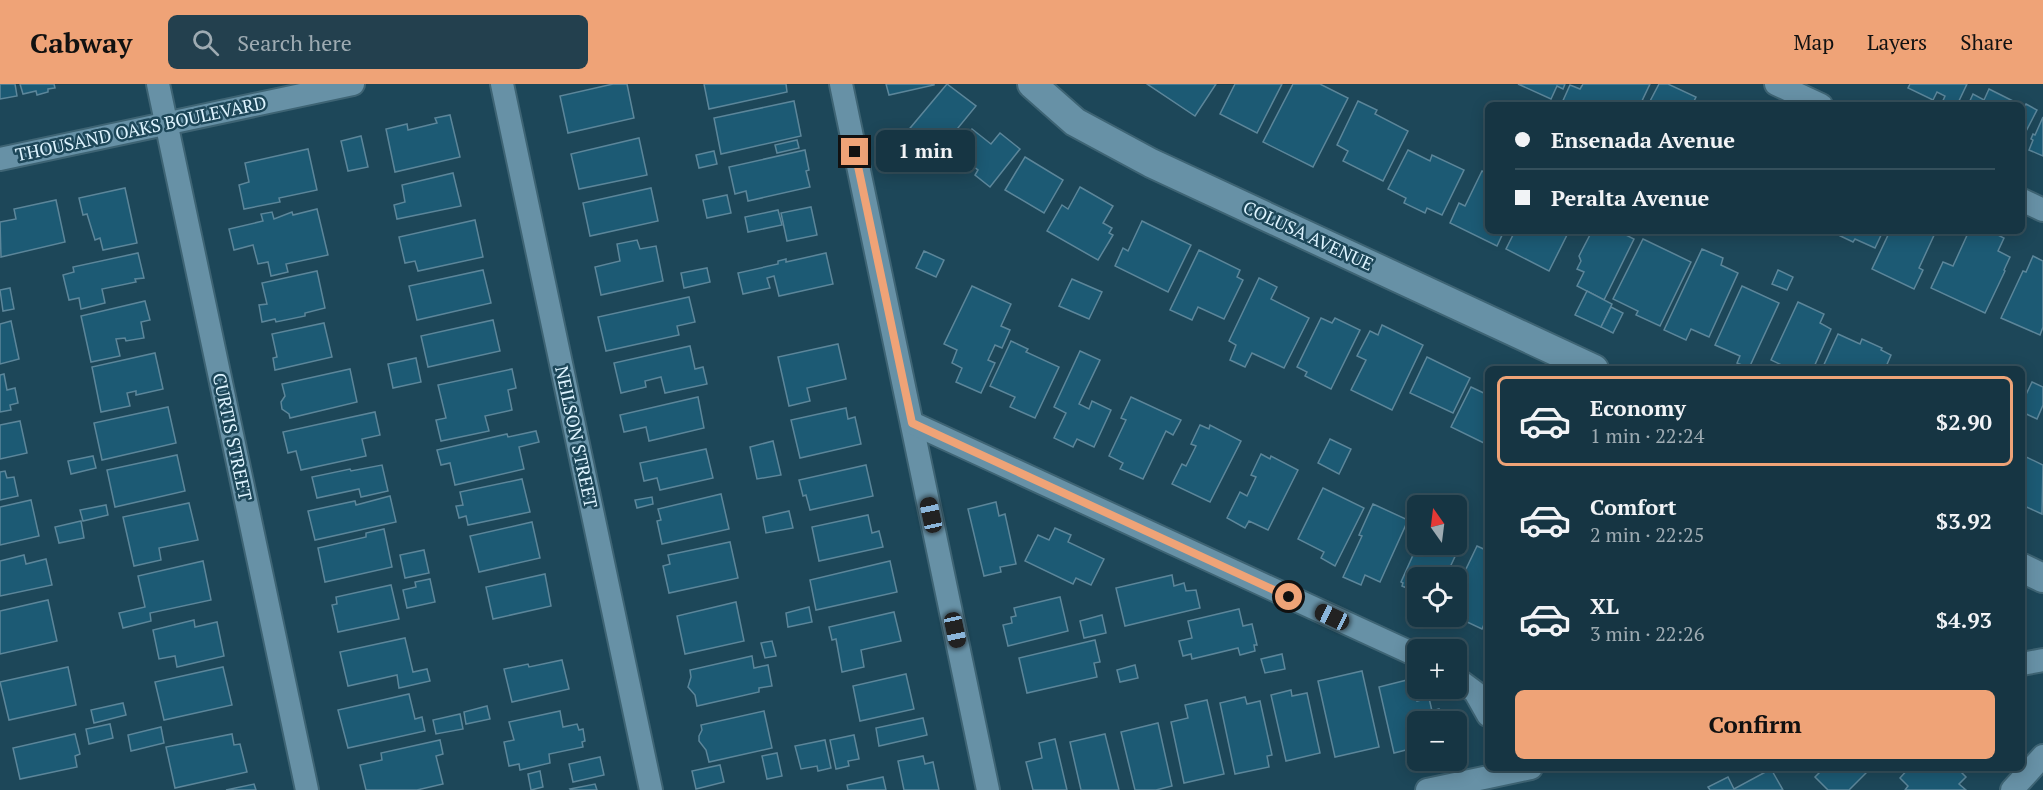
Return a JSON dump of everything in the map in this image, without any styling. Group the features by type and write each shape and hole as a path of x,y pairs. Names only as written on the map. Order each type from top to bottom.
{"street":[{"name":"CURTIS STREET","path":"158,84 307,790"},
{"name":"THOUSAND OAKS BOULEVARD","path":"0,159 353,84"},
{"name":"NEILSON STREET","path":"502,84 651,790"},
{"path":"841,84 988,790"},
{"name":"COLUSA AVENUE","path":"1032,84 1075,122 1151,163 1588,366"},
{"path":"1776,84 1815,102"},
{"path":"2025,201 2043,210"},
{"path":"912,423 1407,651"},
{"path":"2025,569 2043,578"},
{"path":"2025,663 2043,660"},
{"path":"1467,686 1475,692 1485,710"},
{"path":"2012,790 2043,756"},
{"path":"1427,790 1504,777 1522,771"}],"building":[{"path":"0,84 15,84 17,96 0,99"},
{"path":"20,84 54,84 55,88 37,95 36,91 23,94"},
{"path":"613,84 627,84 634,118 568,133 560,96"},
{"path":"704,84 786,84 787,92 709,109"},
{"path":"886,84 934,84 934,85 889,95"},
{"path":"947,84 976,106 935,156 906,133"},
{"path":"1147,84 1216,84 1195,116"},
{"path":"1235,84 1282,84 1257,133 1220,114"},
{"path":"1293,84 1320,84 1348,98 1313,167 1263,142"},
{"path":"1518,84 1565,84 1563,89 1557,86 1551,99"},
{"path":"1583,84 1650,84 1641,102 1562,102 1570,85 1580,89"},
{"path":"1659,84 1668,84 1696,97 1694,102 1650,102"},
{"path":"1910,84 1967,84 1958,102 1942,102 1945,96 1937,92 1933,100 1908,88"},
{"path":"1989,89 2015,102 1969,102 1973,94 1984,100"},
{"path":"794,101 801,136 721,154 714,118"},
{"path":"1358,101 1377,110 1375,114 1408,131 1383,181 1343,161 1348,151 1337,145"},
{"path":"2026,104 2037,110 2025,133"},
{"path":"450,115 460,157 395,172 386,129 407,124 408,130 437,123 435,118"},
{"path":"2043,117 2043,156 2029,150 2033,134 2035,135"},
{"path":"972,129 991,144 1000,133 1020,149 990,187 975,175 978,170 954,152"},
{"path":"361,136 368,167 348,171 341,141"},
{"path":"639,138 647,175 579,189 571,154"},
{"path":"797,140 799,148 777,153 775,145"},
{"path":"308,149 317,190 279,198 280,202 244,209 239,185 249,182 245,163"},
{"path":"805,150 809,170 806,171 810,187 748,201 746,191 735,194 729,167"},
{"path":"1408,150 1430,161 1432,155 1464,170 1442,215 1427,208 1425,213 1404,203 1406,198 1388,189"},
{"path":"714,151 717,164 699,168 696,155"},
{"path":"1025,157 1063,180 1044,213 1005,190"},
{"path":"1482,171 1485,172 1485,234 1503,234 1497,246 1450,223 1459,203 1465,206"},
{"path":"453,173 461,206 397,219 394,205 405,202 402,185"},
{"path":"1080,187 1113,206 1103,223 1112,228 1109,233 1113,235 1098,260 1047,231 1062,205 1068,209"},
{"path":"125,188 137,243 103,250 100,238 95,240 87,214 83,215 79,198"},
{"path":"651,188 658,221 590,236 583,203"},
{"path":"727,195 731,213 707,218 703,200"},
{"path":"56,200 65,242 1,257 0,222 16,219 14,209"},
{"path":"811,207 817,235 787,241 781,213"},
{"path":"317,209 328,255 286,264 288,272 271,276 268,262 258,264 253,245 234,250 229,229 263,221 261,214 272,212 274,219 292,212 293,215"},
{"path":"778,210 782,225 748,232 745,217"},
{"path":"475,220 483,257 418,271 415,261 405,263 399,237"},
{"path":"1142,221 1191,245 1168,292 1115,266 1123,248 1128,251"},
{"path":"1514,234 1568,234 1549,271 1506,249"},
{"path":"1590,234 1624,234 1634,239 1604,300 1577,286 1584,272 1577,269 1581,261 1579,256"},
{"path":"1836,234 1882,234 1875,248 1855,239 1853,242"},
{"path":"1889,234 1935,234 1919,268 1923,270 1914,289 1872,269"},
{"path":"1968,234 1996,234 2004,238 1998,251 2010,257 1985,313 1931,288 1943,262 1953,266"},
{"path":"1643,239 1691,262 1660,326 1636,315 1638,311 1613,299"},
{"path":"637,240 640,249 656,246 663,281 601,295 595,267 620,261 617,244"},
{"path":"1702,249 1723,258 1721,265 1738,273 1709,337 1691,329 1686,340 1664,330"},
{"path":"1199,250 1240,270 1237,277 1243,280 1224,319 1198,307 1192,320 1170,310"},
{"path":"924,251 944,260 936,277 916,268"},
{"path":"138,253 144,278 135,279 136,282 102,289 105,303 81,309 79,298 69,300 63,275 74,272 73,267"},
{"path":"826,253 833,284 779,296 774,276 767,278 770,288 743,294 738,273 778,264 778,261 786,259 786,262"},
{"path":"2033,256 2043,261 2043,327 2040,335 2001,318 2023,271 2026,272"},
{"path":"707,268 710,282 684,288 681,273"},
{"path":"483,270 491,303 417,320 409,286"},
{"path":"1778,270 1793,277 1787,290 1772,284"},
{"path":"317,271 325,308 305,313 305,316 276,322 275,319 262,322 259,305 267,304 262,283"},
{"path":"1259,278 1277,287 1271,299 1309,318 1284,368 1252,353 1245,367 1230,360 1236,345 1229,341"},
{"path":"1072,279 1102,292 1089,319 1059,306"},
{"path":"972,286 1011,304 1001,326 1010,330 1002,348 995,345 988,360 995,363 981,393 956,382 962,368 952,363 957,350 944,344"},
{"path":"1742,286 1779,303 1750,366 1737,363 1740,356 1715,345"},
{"path":"10,288 14,309 3,311 0,290"},
{"path":"1587,291 1612,304 1601,327 1575,315"},
{"path":"689,297 695,322 677,326 679,335 606,351 598,317"},
{"path":"145,301 150,320 141,322 144,338 126,341 125,338 116,339 120,356 91,362 81,316"},
{"path":"1798,302 1824,314 1820,323 1831,329 1814,366 1784,366 1771,360"},
{"path":"1611,307 1623,313 1613,333 1601,327"},
{"path":"1321,318 1332,323 1335,318 1360,330 1331,389 1305,376 1307,372 1297,367"},
{"path":"493,320 500,351 428,367 421,336"},
{"path":"11,321 19,359 0,364 0,324"},
{"path":"324,323 332,357 275,370 273,358 277,357 272,334"},
{"path":"1382,325 1423,345 1392,410 1351,390 1366,360 1357,356 1370,331 1378,335"},
{"path":"1838,334 1860,344 1862,339 1891,355 1886,366 1823,366"},
{"path":"1011,341 1028,349 1026,352 1059,367 1035,418 1010,407 1015,397 990,386"},
{"path":"838,344 846,379 807,388 810,401 789,406 778,357"},
{"path":"690,346 695,369 703,367 707,384 665,393 661,377 645,381 646,387 621,393 614,363"},
{"path":"1080,351 1100,360 1079,404 1089,409 1092,401 1111,410 1094,447 1077,439 1073,447 1054,438 1066,413 1054,407"},
{"path":"155,353 163,389 136,395 136,391 127,393 130,406 101,412 92,367"},
{"path":"1427,357 1470,378 1453,413 1410,393"},
{"path":"416,358 421,382 393,388 388,364"},
{"path":"350,369 357,402 290,418 289,414 282,409 281,402 285,396 282,384"},
{"path":"512,369 516,388 508,390 512,410 485,416 489,431 441,441 436,420 446,418 438,385"},
{"path":"4,374 7,390 15,388 18,403 10,405 11,410 0,412 0,375"},
{"path":"2032,382 2043,387 2043,405 2037,419 2025,413 2025,397"},
{"path":"1471,387 1485,394 1485,444 1451,427"},
{"path":"698,397 704,428 649,441 646,427 624,432 620,415"},
{"path":"1131,397 1181,420 1173,435 1166,431 1143,479 1120,469 1123,463 1109,456 1126,420 1121,418"},
{"path":"168,407 176,443 102,460 94,423"},
{"path":"846,408 848,419 855,417 861,444 800,458 791,420"},
{"path":"375,412 380,435 362,439 366,456 301,470 296,451 288,453 283,432"},
{"path":"20,421 27,453 0,459 0,425"},
{"path":"1200,425 1209,429 1210,425 1241,441 1210,502 1172,484 1182,464 1186,466 1196,446 1191,444"},
{"path":"536,431 539,442 519,447 524,469 455,485 450,463 441,465 437,450 507,434 508,437"},
{"path":"1330,439 1351,449 1339,474 1318,463"},
{"path":"773,441 781,475 757,479 750,447"},
{"path":"706,449 713,478 660,490 657,478 644,481 640,463"},
{"path":"1261,454 1270,459 1271,456 1298,470 1268,530 1249,521 1245,528 1227,518 1240,492 1247,496 1256,477 1251,475"},
{"path":"177,455 185,491 115,507 107,470"},
{"path":"93,456 96,468 71,474 68,461"},
{"path":"2025,456 2043,465 2042,514 2025,506"},
{"path":"382,465 388,491 361,497 359,489 317,498 312,477"},
{"path":"866,465 873,496 810,510 799,480"},
{"path":"5,471 7,478 14,477 18,496 0,500 0,472"},
{"path":"522,479 530,512 468,525 466,516 459,518 456,506 463,505 460,492"},
{"path":"1323,488 1364,508 1335,566 1321,558 1324,552 1298,539"},
{"path":"721,494 729,529 662,544 657,521 661,520 658,509"},
{"path":"390,496 396,522 315,540 308,511 355,501 356,505"},
{"path":"652,497 653,504 637,508 635,500"},
{"path":"31,500 39,536 0,545 0,507"},
{"path":"996,502 999,516 1005,514 1016,564 1000,567 1001,572 984,576 968,509"},
{"path":"189,503 198,540 159,548 161,560 134,566 123,517"},
{"path":"1373,504 1407,520 1380,582 1365,575 1361,585 1343,577 1362,536 1359,535"},
{"path":"106,505 108,515 83,521 80,510"},
{"path":"789,511 793,528 766,533 763,517"},
{"path":"868,515 872,533 879,531 883,547 819,561 812,527"},
{"path":"81,521 84,538 59,543 55,527"},
{"path":"532,522 540,558 479,572 470,536"},
{"path":"1055,528 1071,535 1068,542 1104,559 1091,585 1076,578 1073,584 1025,561 1038,535 1049,540"},
{"path":"384,529 392,567 325,582 318,548 366,537 366,533"},
{"path":"730,542 738,578 669,593 663,566 670,564 668,555"},
{"path":"1477,546 1485,550 1485,622 1482,629 1467,622 1467,567"},
{"path":"424,550 429,573 405,578 400,555"},
{"path":"24,555 26,564 46,559 52,585 0,596 0,561"},
{"path":"1413,555 1456,555 1450,567 1408,567"},
{"path":"203,561 211,600 150,613 151,621 123,628 119,613 145,607 138,576"},
{"path":"890,561 897,592 816,610 810,580"},
{"path":"1407,569 1407,588 1402,586 1401,582"},
{"path":"545,574 551,606 493,619 486,587"},
{"path":"1172,575 1174,586 1184,583 1186,591 1196,590 1200,608 1125,626 1116,588"},
{"path":"430,579 435,602 407,608 403,590 416,587 415,582"},
{"path":"391,585 399,619 338,632 332,605 337,604 336,597"},
{"path":"1060,597 1068,631 1008,646 1003,625 1012,623 1011,617 1016,616 1014,608"},
{"path":"48,600 57,641 0,654 0,611"},
{"path":"736,602 744,641 685,654 677,616"},
{"path":"809,607 812,622 788,627 786,613"},
{"path":"1239,609 1243,626 1252,624 1257,645 1254,645 1255,651 1240,655 1238,648 1192,659 1191,654 1183,656 1179,641 1192,638 1188,621"},
{"path":"894,612 901,641 861,650 864,667 842,672 836,639 832,640 829,627"},
{"path":"1102,615 1106,633 1084,638 1080,621"},
{"path":"194,620 195,627 217,622 224,656 177,667 175,656 159,659 153,630"},
{"path":"405,638 413,672 427,669 430,681 399,688 397,675 348,686 340,652"},
{"path":"1095,640 1100,662 1094,663 1097,677 1027,693 1019,658"},
{"path":"772,641 776,656 765,658 761,643"},
{"path":"1282,654 1285,669 1265,673 1261,659"},
{"path":"752,656 754,668 768,665 772,686 759,688 759,692 697,706 695,695 688,687 691,677 690,670"},
{"path":"562,660 569,689 512,702 504,669 528,664 529,667"},
{"path":"1135,665 1138,678 1120,682 1117,670"},
{"path":"68,667 76,705 9,720 0,682"},
{"path":"223,667 232,705 164,720 155,682"},
{"path":"1362,671 1379,747 1335,757 1318,681"},
{"path":"906,674 914,709 860,721 853,686"},
{"path":"1407,680 1407,699 1416,699 1417,701 1429,699 1432,711 1407,711 1407,750 1394,753 1379,687"},
{"path":"1291,690 1292,696 1307,693 1320,753 1286,761 1271,695"},
{"path":"409,694 415,719 422,717 425,731 348,748 338,710"},
{"path":"1245,697 1247,704 1260,701 1272,755 1267,756 1269,767 1235,774 1220,703"},
{"path":"1207,700 1224,774 1184,783 1171,722 1188,718 1185,705"},
{"path":"123,703 126,715 94,723 91,710"},
{"path":"487,706 490,719 466,724 464,712"},
{"path":"560,711 563,727 577,724 579,730 583,729 585,741 582,742 583,747 549,754 550,763 520,770 519,764 509,766 504,742 514,740 509,722"},
{"path":"764,711 772,748 709,762 706,750 699,741 701,725"},
{"path":"460,714 463,729 436,734 433,720"},
{"path":"923,718 927,735 879,746 876,728"},
{"path":"1158,723 1172,786 1156,790 1135,790 1121,732"},
{"path":"110,724 113,738 89,744 86,729"},
{"path":"161,727 164,743 131,751 128,735"},
{"path":"75,734 80,754 75,756 77,767 20,779 13,748"},
{"path":"232,734 234,745 240,744 247,772 175,788 166,747"},
{"path":"1105,734 1119,790 1081,790 1070,742"},
{"path":"854,735 859,759 848,761 849,766 836,769 830,740"},
{"path":"1055,739 1067,790 1033,790 1026,762 1042,758 1039,743"},
{"path":"440,740 443,754 436,756 443,784 417,790 366,790 360,765 382,760 381,753"},
{"path":"825,740 831,768 818,771 817,766 801,769 795,746"},
{"path":"777,753 782,776 767,779 762,756"},
{"path":"923,756 925,764 933,762 939,790 904,790 898,761"},
{"path":"600,757 604,775 573,782 569,764"},
{"path":"720,765 724,782 696,789 692,771"},
{"path":"540,771 543,787 531,790 528,774"},
{"path":"1767,771 1772,771 1783,790 1710,790 1708,787 1728,777 1734,789"},
{"path":"1821,771 1864,771 1866,773 1849,790 1828,790 1815,777"},
{"path":"1906,771 1960,771 1966,777 1959,784 1966,790 1905,790 1908,786 1900,778"},
{"path":"883,777 886,790 848,790 847,785"},
{"path":"254,784 256,790 226,790"},
{"path":"595,784 597,790 570,789"}],"route":[{"path":"855,152 912,423 1289,597"}]}
